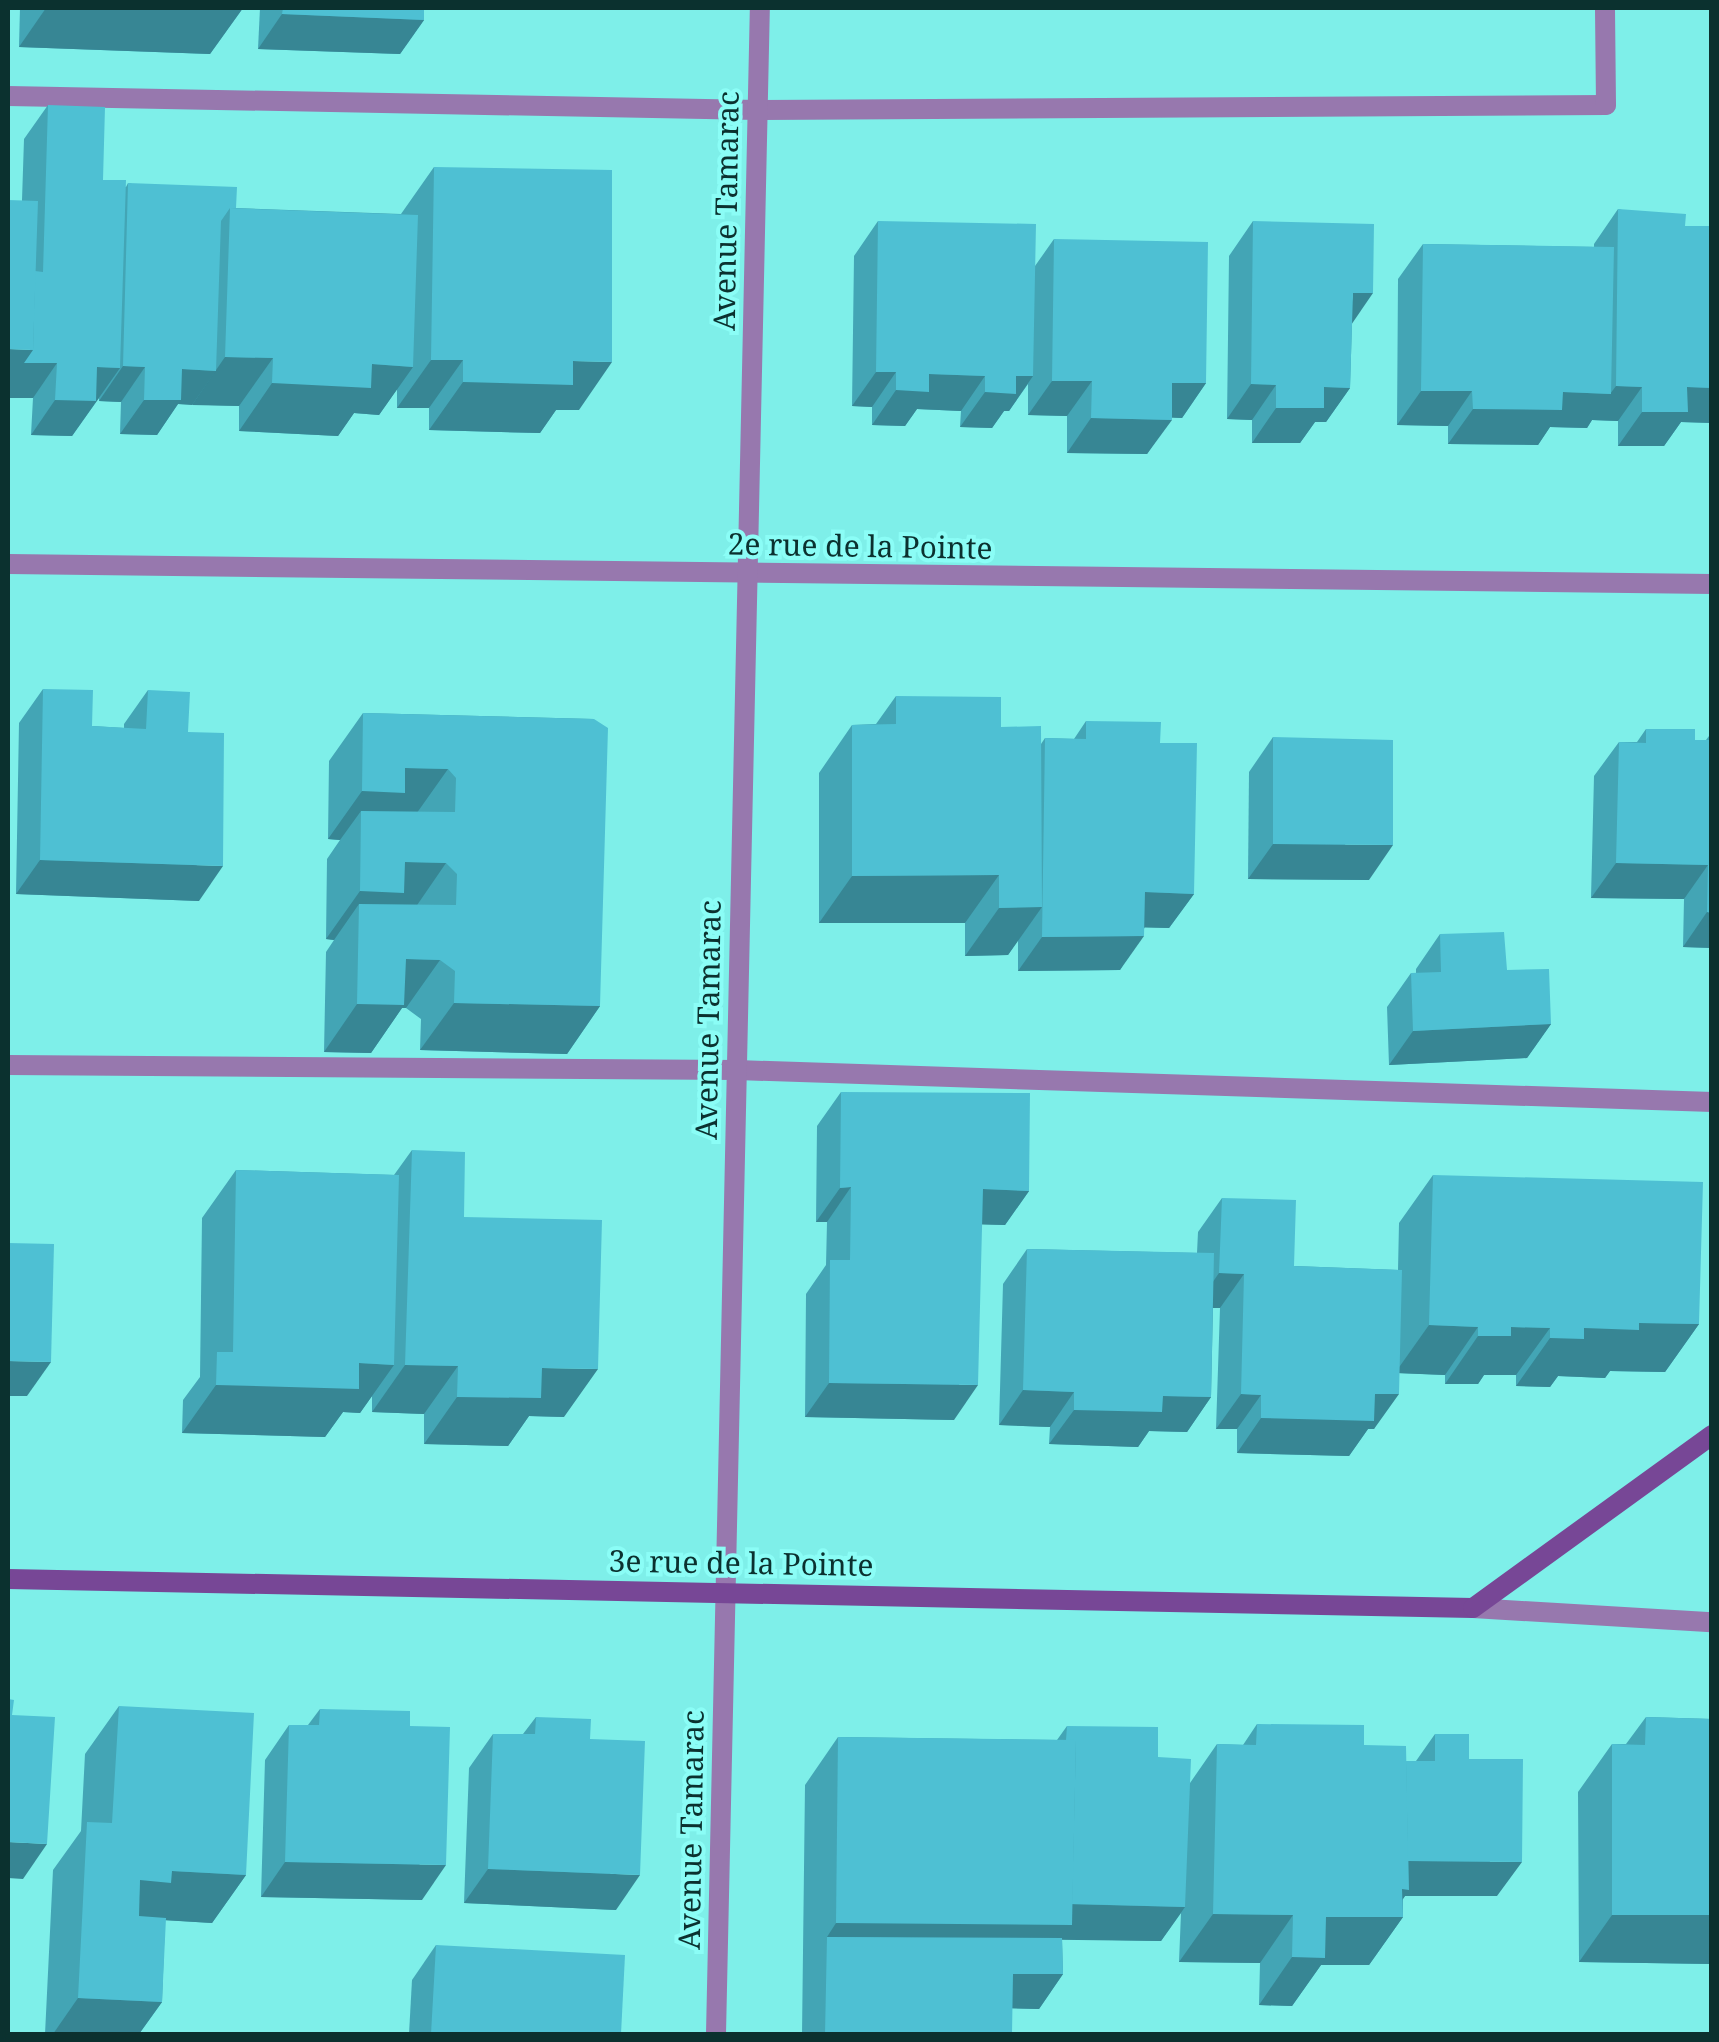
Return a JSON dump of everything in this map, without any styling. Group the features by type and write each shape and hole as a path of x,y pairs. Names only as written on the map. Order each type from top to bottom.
{"street":[{"name":"Avenue Tamarac","path":"716,2034 760,8"},
{"path":"8,96 758,110 1606,105 1605,8"},
{"name":"2e rue de la Pointe","path":"8,564 1712,584"},
{"path":"8,1065 737,1070 1712,1102"},
{"path":"1474,1608 1712,1435"},
{"name":"3e rue de la Pointe","path":"8,1579 1474,1608 1712,1622"}],"building":[{"path":"283,8 424,8 424,20 282,14"},
{"path":"48,105 105,107 103,180 126,180 120,368 97,367 96,401 55,400 57,363 24,363 33,350 35,271 43,272"},
{"path":"434,167 612,170 612,362 573,361 573,385 463,382 463,360 431,360"},
{"path":"128,183 237,187 236,208 230,208 221,221 216,371 182,369 181,400 144,400 145,367 123,366"},
{"path":"8,200 38,201 33,350 8,349"},
{"path":"230,208 418,215 413,367 372,364 371,388 272,383 273,358 225,357"},
{"path":"1618,209 1686,214 1685,226 1712,226 1712,388 1687,387 1688,412 1642,412 1642,387 1616,386"},
{"path":"878,221 1036,224 1033,376 1016,376 1016,394 985,392 985,376 929,374 929,392 896,390 896,372 876,372"},
{"path":"1253,221 1374,224 1373,293 1353,293 1350,388 1324,387 1324,408 1276,408 1276,385 1251,384"},
{"path":"1054,239 1208,242 1206,383 1172,383 1172,420 1091,418 1092,381 1052,381"},
{"path":"1423,244 1614,247 1611,394 1563,392 1562,410 1473,409 1472,391 1421,391"},
{"path":"43,689 93,690 92,726 146,729 148,690 190,692 188,732 224,733 223,866 40,860"},
{"path":"896,696 1001,697 1001,727 1041,726 1042,907 999,908 999,875 852,876 852,725 896,724"},
{"path":"363,713 594,719 608,728 600,1006 454,1003 455,971 440,960 406,959 404,1005 357,1004 359,904 456,905 457,874 446,863 405,862 404,893 360,891 361,811 455,812 456,778 448,769 405,768 405,793 362,791"},
{"path":"1086,721 1161,722 1160,743 1197,743 1194,894 1145,892 1144,936 1042,937 1045,738 1086,739"},
{"path":"1646,729 1695,729 1695,740 1712,740 1712,913 1707,912 1708,865 1616,863 1619,742 1646,743"},
{"path":"1273,737 1393,740 1393,845 1273,844"},
{"path":"1504,932 1507,970 1549,969 1551,1024 1413,1031 1411,973 1441,972 1440,934"},
{"path":"841,1092 1030,1093 1029,1191 983,1189 978,1385 829,1383 830,1260 850,1260 851,1187 840,1188"},
{"path":"412,1150 465,1152 464,1217 602,1220 598,1369 542,1368 541,1398 457,1397 458,1366 405,1365"},
{"path":"236,1170 399,1175 394,1365 359,1363 359,1389 216,1385 217,1352 233,1352"},
{"path":"1433,1175 1703,1182 1699,1324 1639,1323 1639,1330 1584,1328 1584,1339 1550,1338 1550,1328 1511,1327 1511,1336 1478,1336 1478,1327 1429,1325"},
{"path":"1222,1198 1296,1200 1294,1266 1402,1270 1399,1394 1375,1394 1374,1421 1261,1418 1261,1395 1241,1394 1244,1274 1219,1273"},
{"path":"8,1243 54,1244 51,1362 8,1361"},
{"path":"1027,1249 1214,1253 1211,1397 1163,1396 1162,1412 1074,1410 1074,1392 1023,1390"},
{"path":"8,1699 14,1700 12,1715 55,1717 47,1844 8,1842"},
{"path":"119,1706 254,1713 246,1875 172,1871 171,1883 140,1880 139,1916 166,1918 162,2002 78,1998 87,1822 112,1823"},
{"path":"320,1709 410,1711 410,1726 450,1727 446,1865 285,1862 289,1725 319,1725"},
{"path":"536,1717 591,1719 590,1739 645,1741 640,1875 488,1869 493,1734 535,1734"},
{"path":"1646,1717 1712,1719 1712,1915 1612,1915 1612,1744 1645,1745"},
{"path":"1257,1724 1364,1725 1364,1745 1406,1746 1409,1890 1402,1889 1403,1917 1326,1917 1325,1958 1292,1957 1293,1915 1213,1914 1217,1744 1256,1745"},
{"path":"1067,1726 1158,1727 1158,1757 1191,1759 1185,1907 1072,1904 1076,1740 1066,1740"},
{"path":"1435,1734 1469,1734 1469,1759 1523,1759 1522,1862 1408,1861 1406,1761 1435,1761"},
{"path":"838,1737 1076,1740 1072,1925 836,1923"},
{"path":"827,1937 1062,1938 1063,1974 1013,1974 1012,2034 825,2034"},
{"path":"436,1945 625,1955 621,2034 431,2034"}]}
